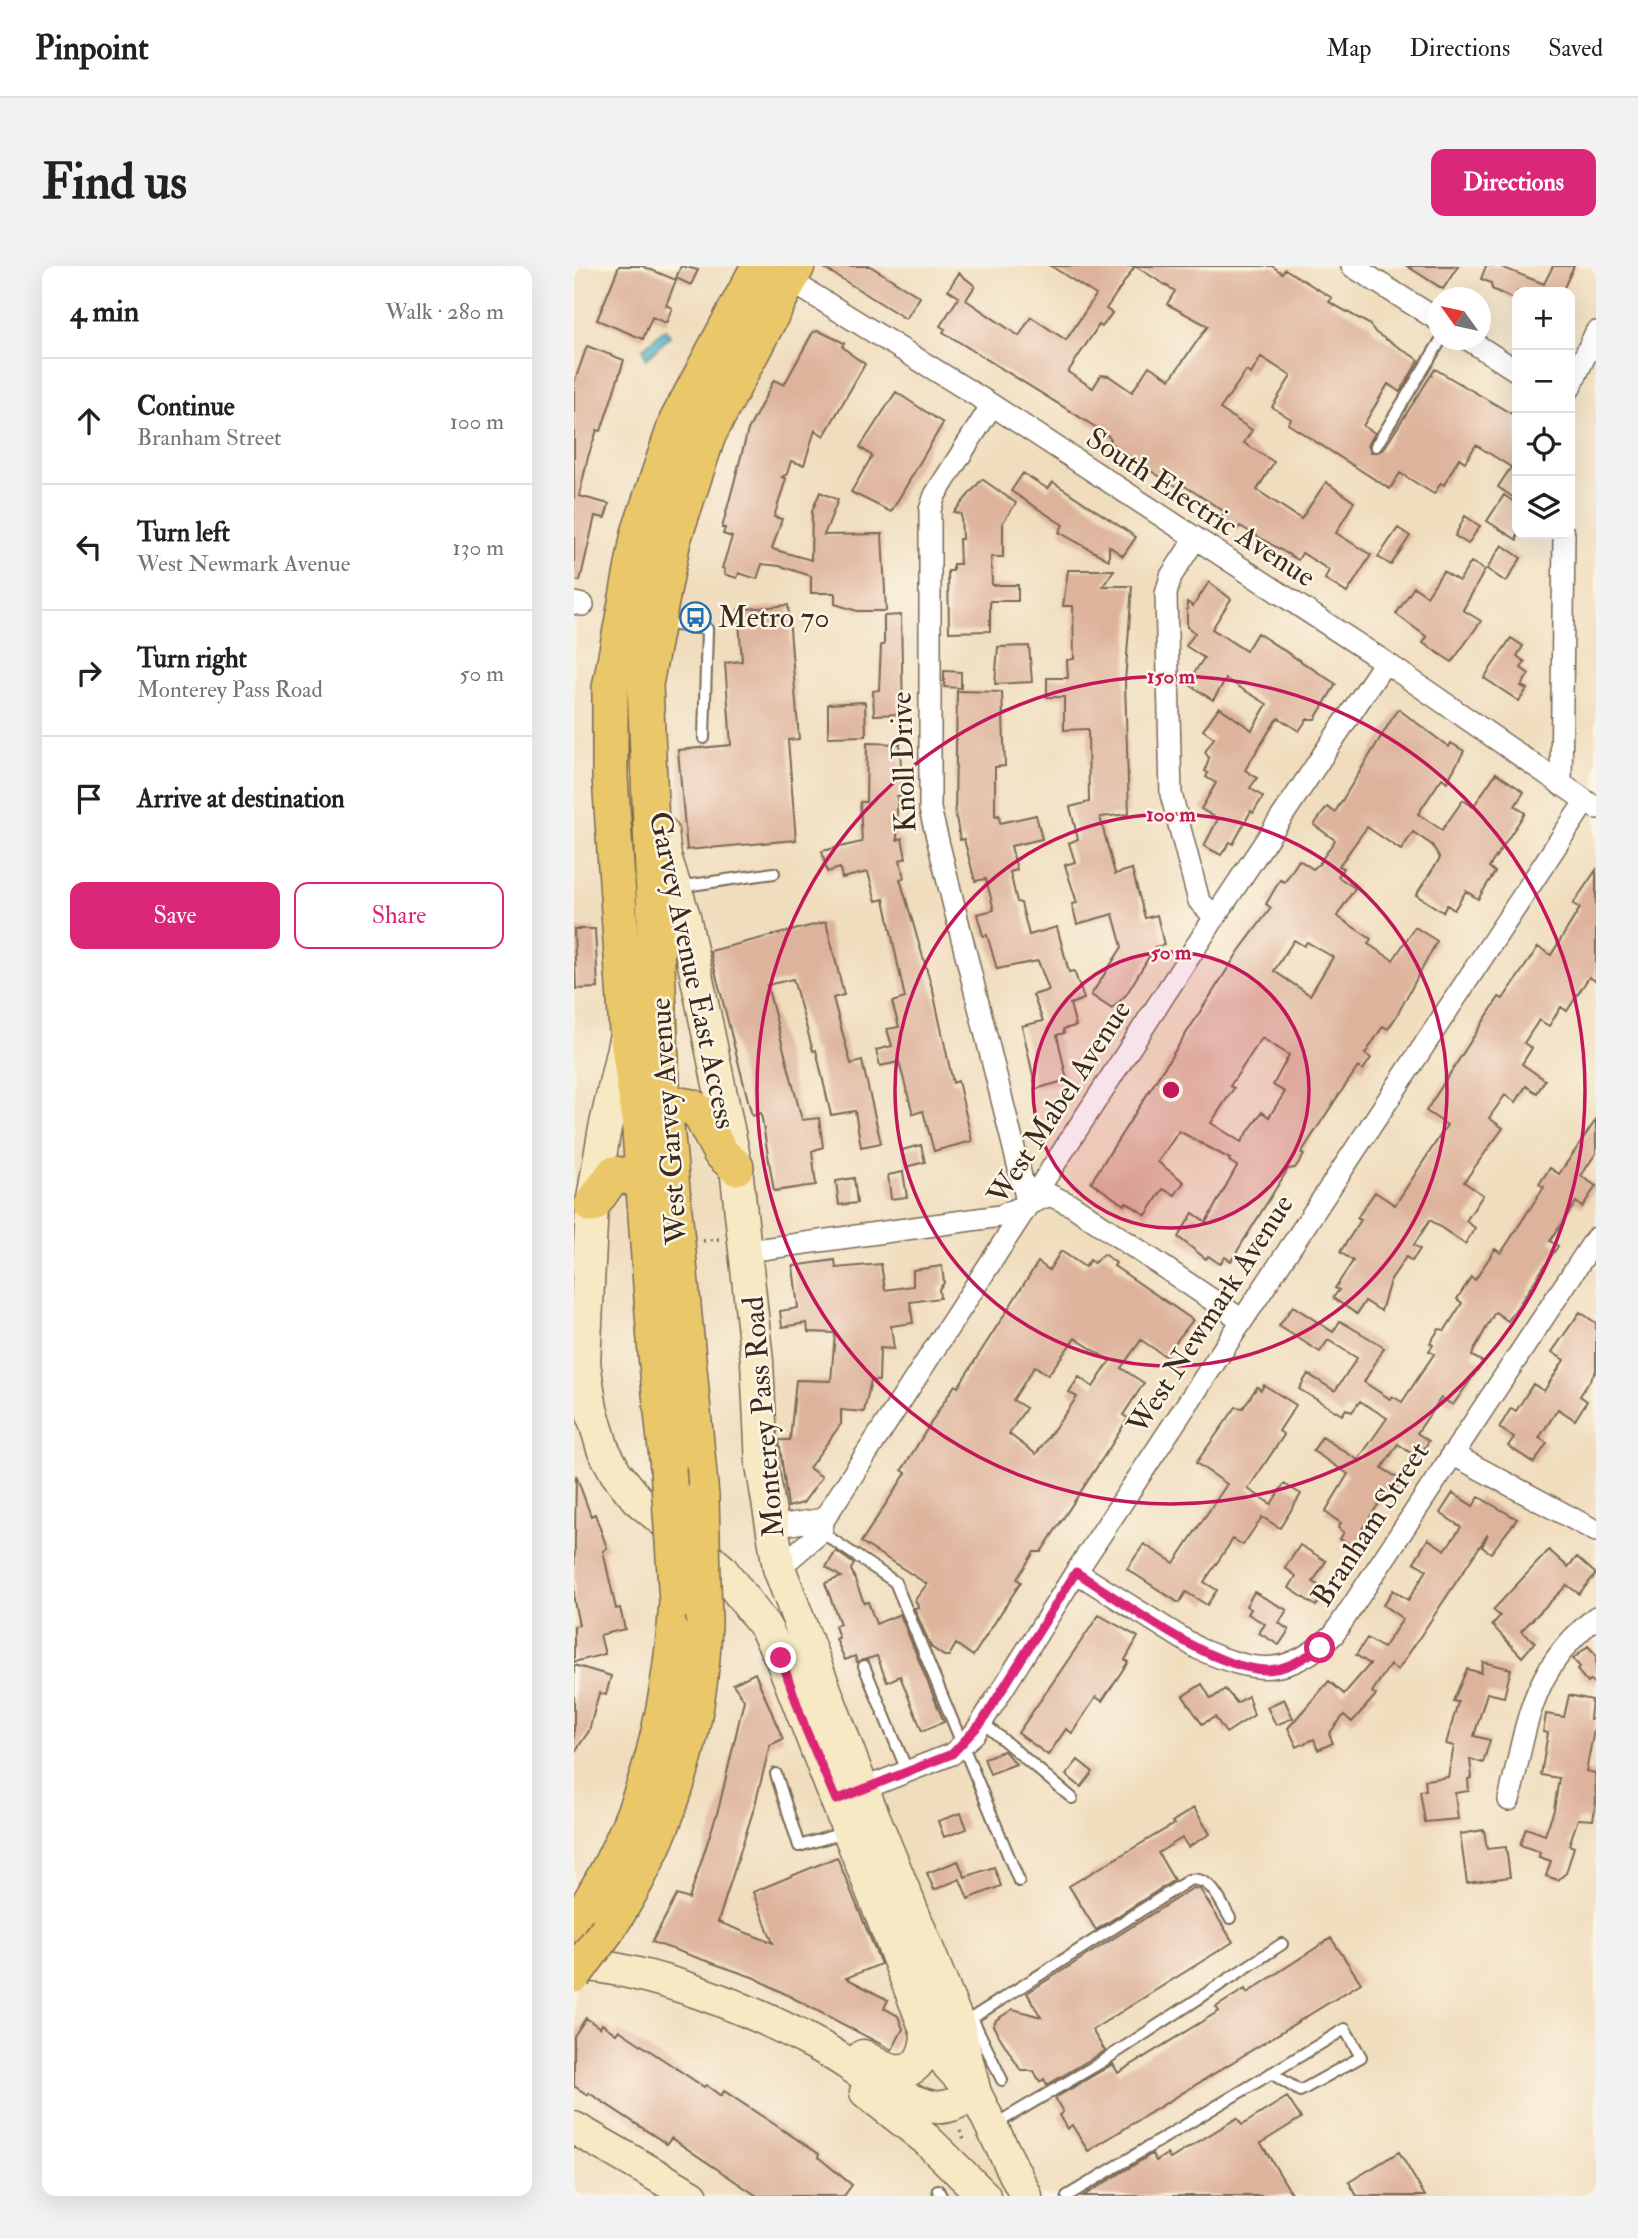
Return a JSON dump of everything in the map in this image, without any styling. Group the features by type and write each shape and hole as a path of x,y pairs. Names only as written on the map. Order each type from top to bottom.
{"main road":[{"name":"West Garvey Avenue","path":"574,1976 586,1926 634,1886 655,1842 681,1771 698,1694 690,1613 629,1178 652,1114 627,1031 610,764 610,688 645,614 708,435 778,269"},
{"name":"West Garvey Avenue","path":"645,614 652,1114 684,1334 701,1496 690,1613"},
{"name":"Garvey Avenue East Access","path":"649,773 665,856 684,916 736,1167"},
{"name":"Monterey Pass Road","path":"627,1031 604,1133 592,1205 584,1363 591,1409 603,1450 637,1499 721,1569 765,1627 966,2023 988,2086 990,2127 1026,2196"},
{"path":"652,1114 680,1105 699,1112 720,1152 736,1167"},
{"name":"Monterey Pass Road","path":"736,1167 736,1245 757,1361 762,1465 771,1527 779,1569 849,1794 848,1832 926,2032 948,2066 988,2086"},
{"path":"592,1205 629,1178 651,1187 658,1206 668,1319 673,1328 684,1334"},
{"path":"721,1569 760,1562 779,1569"},
{"path":"574,1962 608,1966 662,1981 785,2027 903,2096 933,2107 948,2107 988,2086"},
{"path":"820,2047 863,2057 896,2071 913,2067 924,2055 926,2032"},
{"path":"820,2047 853,2081 926,2139 984,2196"},
{"path":"574,2128 692,2196"}],"street":[{"path":"1352,266 1428,314"},
{"name":"South Electric Avenue","path":"778,269 992,405 1385,662 1591,805"},
{"path":"1575,377 1596,332"},
{"path":"1484,350 1512,368"},
{"name":"Knoll Drive","path":"992,405 935,495 930,510 930,809 935,838 1028,1205"},
{"path":"1195,539 1171,576 1166,594 1171,794 1199,901 1215,917"},
{"path":"1562,785 1564,539"},
{"name":"West Mabel Avenue","path":"779,1569 822,1525 1215,917 1385,662"},
{"name":"West Newmark Avenue","path":"849,1794 952,1754 982,1722 1076,1572 1242,1320 1591,805"},
{"path":"736,1245 1000,1216 1050,1195 1059,1197 1242,1320"},
{"name":"Branham Street","path":"1076,1572 1199,1648 1241,1665 1267,1670 1285,1667 1303,1659 1334,1634 1596,1238"},
{"path":"1452,1454 1596,1531"},
{"path":"771,1527 822,1525"},
{"path":"1509,1800 1532,1703 1547,1668 1568,1640 1596,1617"}],"lane":[{"path":"1376,446 1435,350"},
{"path":"645,614 707,629 705,738"},
{"path":"675,887 774,873"},
{"path":"822,1525 895,1582 1020,1881"},
{"path":"864,1666 908,1773"},
{"path":"982,1722 1072,1798"},
{"path":"776,1774 799,1846 848,1832"},
{"path":"966,2023 1189,1880 1202,1880 1210,1885 1230,1918"},
{"path":"990,2127 1100,2063 1282,1944"},
{"path":"1067,2196 1271,2073 1345,2029 1361,2057 1300,2091 1271,2073"}],"path":[{"path":"692,1242 736,1245"}],"water":[{"path":"665,329 670,336 646,359 643,348"}],"building":[{"path":"619,266 642,266 676,280 666,305 672,308 666,323 652,317 643,339 597,320"},
{"path":"681,266 698,270 691,285 676,278"},
{"path":"821,266 870,266 920,297 906,319"},
{"path":"1051,266 1135,266 1272,266 1282,273 1285,269 1332,298 1329,302 1369,324 1376,333 1419,360 1400,392 1388,384 1363,426 1375,433 1368,445 1371,452 1383,450 1435,369 1512,414 1512,497 1498,487 1511,467 1476,445 1465,462 1459,458 1444,485 1441,483 1434,494 1400,473 1390,489 1288,424 1291,419 1272,407 1291,376 1261,357 1251,374 1246,371 1220,409 1252,430 1244,443 1274,462 1257,490 1301,519 1326,482 1354,502 1336,533 1371,555 1347,593 1325,579 1329,570 1302,553 1298,560 1240,526 1237,530 1220,519 1225,512 1183,485 1181,489 1144,467 1109,442 1111,439 1105,433 943,332 945,329 940,326 959,297 948,290 959,273 975,286 966,300 1019,336 1031,317 1066,340 1096,295","holes":["1135,266 1175,291 1167,304 1208,326 1170,379 1149,366 1132,392 1109,376 1101,375 1093,388 1068,372 1099,325 1102,327 1112,313 1106,309"]},
{"path":"1407,266 1458,266 1444,287 1440,287"},
{"path":"1486,266 1499,266 1544,284 1553,266 1574,266 1564,287 1512,287 1512,299 1492,289 1491,283 1481,279"},
{"path":"819,331 844,343 842,346 865,364 824,436 815,430 804,465 791,461 787,474 782,477 786,479 774,517 782,519 772,549 811,560 812,511 820,492 838,500 824,535 882,534 886,611 857,611 835,604 835,593 811,593 811,576 780,566 762,564 757,579 739,573 737,578 724,574 725,570 722,568 732,537 723,534 725,528 722,528 748,430 774,380 784,385 813,332"},
{"path":"587,346 624,360 601,431 597,430 588,457 579,496 609,504 605,518 595,516 580,581 574,580 574,383"},
{"path":"896,392 943,423 891,512 851,492 872,456 860,447"},
{"path":"1023,473 1048,489 1053,482 1136,537 1123,556 1109,546 1109,560 1059,532 1063,525 1011,491"},
{"path":"982,479 1016,503 1003,522 1003,557 991,557 992,585 1018,585 1018,601 990,601 990,631 949,632 948,571 953,571 953,564 960,564 959,539 962,539 961,514 954,512"},
{"path":"1504,495 1512,501 1512,537 1487,521"},
{"path":"1465,516 1480,526 1468,544 1455,536"},
{"path":"1398,528 1410,536 1391,565 1378,557"},
{"path":"1502,545 1521,558 1506,582 1487,569"},
{"path":"1471,562 1485,570 1463,610 1481,621 1452,662 1423,643 1427,637 1396,614 1414,587 1427,596 1443,571 1459,581"},
{"path":"1068,570 1114,570 1103,586 1132,586 1125,683 1129,814 1100,817 1115,874 1132,869 1145,918 1157,915 1164,945 1155,947 1126,995 1112,1009 1091,995 1122,947 1113,914 1077,924 1072,904 1077,903 1065,865 1075,862 1069,843 1078,839 1070,807 1089,802 1088,729 1064,730 1064,697 1047,697 1047,678 1068,678 1067,660 1074,659 1073,606 1063,606"},
{"path":"1209,582 1231,599 1212,629 1246,651 1257,633 1336,684 1315,719 1307,719 1299,731 1279,718 1276,720 1245,770 1257,778 1250,788 1263,797 1253,813 1251,811 1233,844 1230,842 1221,855 1204,846 1218,819 1201,809 1216,783 1206,777 1208,773 1205,771 1209,758 1205,752 1214,738 1203,730 1219,707 1252,730 1267,704 1226,679 1213,700 1187,683 1204,658 1186,646 1195,633 1187,627 1187,602 1193,606"},
{"path":"788,605 799,739 788,740 796,840 687,850 678,750 731,745 725,663 742,661 738,610"},
{"path":"901,615 903,714 874,715 873,691 879,690 884,616"},
{"path":"1511,638 1523,646 1517,656 1525,662 1521,668 1529,674 1521,686 1527,689 1519,701 1484,678"},
{"path":"1029,646 1032,682 995,684 998,647"},
{"path":"944,671 961,672 961,688 944,687"},
{"path":"957,691 1002,692 1005,766 995,767 995,816 999,815 1000,823 1036,815 1042,839 1011,846 1017,870 1010,872 1017,902 1021,903 1029,935 1057,927 1069,972 1074,971 1084,999 1070,1004 1076,1026 1063,1029 1064,1033 1057,1035 1067,1080 1036,1089 1022,1026 1043,1021 1033,995 1049,990 1038,961 997,969 987,935 983,936 977,914 994,910 986,879 975,881 964,839 960,840 955,811"},
{"path":"865,702 866,736 828,737 828,704"},
{"path":"1398,709 1449,747 1451,743 1464,751 1447,782 1442,778 1418,814 1442,830 1463,800 1473,807 1496,773 1524,792 1515,806 1525,813 1489,867 1495,872 1478,899 1466,891 1454,910 1447,905 1443,912 1416,895 1440,858 1432,845 1413,832 1401,850 1367,827 1339,866 1343,868 1338,877 1355,888 1337,916 1371,939 1368,944 1393,960 1415,927 1437,941 1396,1017 1388,1029 1383,1026 1365,1054 1371,1058 1363,1070 1358,1067 1301,1153 1304,1155 1295,1168 1288,1169 1231,1261 1225,1257 1220,1264 1208,1256 1206,1259 1178,1237 1193,1213 1206,1222 1237,1166 1229,1161 1230,1159 1179,1131 1158,1162 1184,1182 1175,1195 1163,1189 1146,1215 1126,1202 1124,1205 1091,1182 1239,951 1271,908 1266,904 1280,880 1285,882 1299,860 1313,869 1335,840 1314,825 1327,807 1335,812","holes":["1294,940 1304,946 1307,942 1333,957 1310,995 1274,971","1262,1038 1289,1055 1273,1085 1285,1092 1269,1117 1262,1112 1241,1142 1211,1123 1234,1088 1230,1086"]},
{"path":"867,743 900,744 902,796 897,796 897,840 902,838 906,858 900,860 904,878 900,879 933,991 953,1083 958,1081 972,1141 934,1151 923,1111 913,1114 899,1062 880,1066 876,1050 892,1046 887,1029 899,1027 892,1002 905,998 884,899 876,901 868,872 842,878 840,868 827,872 822,851 862,842 860,802 866,802"},
{"path":"1596,870 1596,981 1589,977 1567,1011 1561,1007 1549,1026 1539,1020 1524,1043 1532,1048 1522,1064 1545,1080 1537,1093 1526,1086 1516,1102 1505,1095 1489,1118 1503,1128 1464,1182 1483,1195 1466,1221 1475,1228 1465,1244 1430,1220 1414,1245 1420,1249 1412,1261 1406,1257 1390,1281 1381,1311 1365,1301 1357,1314 1333,1298 1339,1290 1335,1288 1353,1261 1340,1252 1361,1220 1357,1218 1375,1192 1395,1205 1447,1125 1426,1111 1499,997 1503,999 1538,947 1551,955 1580,908 1573,904"},
{"path":"826,922 844,995 833,998 851,1064 862,1061 881,1143 861,1147 855,1111 831,1115 816,1050 813,1051 793,979 767,985 802,1120 819,1118 823,1147 812,1151 816,1185 774,1191 761,1113 752,1116 710,951"},
{"path":"574,929 595,929 598,988 576,989"},
{"path":"1596,1120 1596,1153 1581,1176 1596,1186 1582,1207 1576,1202 1550,1241 1558,1246 1508,1321 1495,1312 1472,1356 1483,1362 1453,1405 1441,1398 1417,1433 1429,1441 1418,1458 1398,1444 1382,1468 1401,1480 1389,1498 1384,1496 1362,1529 1370,1534 1358,1551 1340,1539 1344,1532 1338,1528 1341,1523 1325,1512 1348,1474 1313,1451 1322,1437 1358,1460 1387,1418 1360,1401 1352,1412 1346,1409 1342,1415 1299,1389 1308,1374 1335,1391 1357,1358 1328,1340 1320,1352 1279,1326 1293,1306 1333,1332 1340,1321 1374,1341 1384,1348 1364,1382 1390,1399 1392,1396 1402,1402 1434,1354 1429,1351 1433,1345 1430,1343 1439,1329 1445,1330 1462,1303 1457,1299 1471,1277 1475,1280 1495,1249 1501,1253 1544,1187 1539,1184 1550,1168 1559,1174"},
{"path":"921,1145 925,1162 906,1167 902,1150"},
{"path":"903,1172 907,1197 891,1199 888,1175"},
{"path":"854,1178 857,1203 839,1205 836,1181"},
{"path":"1061,1251 1085,1267 1090,1260 1094,1263 1104,1254 1116,1263 1114,1266 1193,1320 1165,1356 1141,1340 1121,1368 1144,1383 1123,1415 1128,1418 1112,1444 1041,1552 1034,1552 1017,1579 1021,1582 973,1656 956,1644 949,1656 944,1656 931,1647 914,1608 919,1607 915,1600 927,1584 861,1542 906,1473 902,1470 940,1408 955,1385 958,1387 1038,1262 1049,1270","holes":["1075,1338 1110,1361 1093,1387 1079,1377 1069,1392 1077,1397 1036,1454 1009,1434 1026,1408 1013,1400 1035,1366 1048,1375"]},
{"path":"835,1260 836,1268 881,1264 885,1290 913,1286 913,1270 942,1266 944,1283 939,1289 940,1298 910,1302 913,1323 891,1326 894,1349 880,1348 879,1381 871,1380 864,1412 841,1410 841,1424 809,1468 822,1477 803,1503 788,1507 779,1440 790,1440 796,1380 831,1381 835,1333 808,1332 807,1323 782,1327 780,1311 798,1308 793,1266"},
{"path":"1580,1312 1596,1323 1596,1371 1580,1396 1587,1401 1575,1420 1558,1409 1539,1438 1547,1443 1534,1463 1508,1446 1514,1437 1499,1428 1511,1408 1516,1411 1533,1384 1544,1391 1564,1360 1552,1352"},
{"path":"1264,1385 1296,1405 1279,1431 1284,1435 1248,1489 1271,1504 1284,1484 1301,1494 1280,1528 1262,1517 1243,1545 1233,1539 1204,1582 1217,1590 1207,1605 1186,1592 1179,1603 1127,1569 1144,1544 1174,1563 1227,1484 1196,1463 1236,1407 1243,1408 1257,1387 1261,1390"},
{"path":"576,1475 591,1516 595,1514 607,1548 603,1551 616,1609 620,1608 625,1629 600,1635 605,1654 574,1662 574,1626 579,1625 574,1601"},
{"path":"1453,1493 1473,1506 1479,1497 1517,1519 1491,1553 1482,1547 1488,1534 1398,1670 1390,1665 1372,1692 1376,1695 1352,1722 1344,1715 1329,1734 1333,1743 1318,1750 1314,1739 1297,1747 1288,1728 1329,1681 1344,1694 1370,1664 1356,1655 1367,1638 1383,1648 1403,1619 1383,1605 1393,1590 1408,1600 1427,1570 1414,1562 1428,1539 1445,1550 1461,1527 1440,1513"},
{"path":"1300,1545 1326,1561 1313,1582 1326,1590 1316,1606 1289,1588 1296,1576 1285,1568"},
{"path":"1549,1550 1568,1567 1577,1557 1596,1574 1579,1594 1567,1585 1521,1631 1535,1642 1522,1657 1492,1625 1500,1616 1493,1610"},
{"path":"836,1551 854,1564 851,1569 864,1603 868,1602 876,1624 900,1614 944,1722 922,1731 900,1676 887,1682 877,1656 857,1662 855,1656 845,1660 836,1639 839,1638 835,1626 840,1624 825,1583 841,1577 826,1567"},
{"path":"1254,1592 1287,1610 1279,1623 1289,1630 1279,1645 1259,1633 1265,1624 1248,1614 1251,1609 1246,1606"},
{"path":"1099,1615 1138,1637 1125,1660 1128,1662 1102,1701 1096,1697 1072,1733 1066,1729 1048,1755 1018,1733"},
{"path":"1588,1646 1596,1655 1596,1686 1591,1680 1588,1683 1577,1670 1580,1667 1573,1659"},
{"path":"1483,1662 1511,1669 1504,1697 1487,1693 1474,1736 1490,1740 1483,1763 1470,1759 1472,1778 1468,1779 1469,1791 1455,1793 1458,1819 1425,1822 1420,1791 1426,1790 1425,1780 1448,1777 1454,1746 1446,1744 1458,1702 1453,1701 1467,1669 1481,1673"},
{"path":"574,1665 611,1676 606,1695 599,1693 589,1731 574,1753"},
{"path":"755,1673 783,1739 770,1745 755,1805 718,1922 773,1943 753,1892 837,1857 881,1964 846,1978 888,2000 884,2008 898,2016 903,2029 892,2050 755,1978 652,1942 677,1895 689,1899 719,1807 744,1700 733,1684"},
{"path":"1202,1684 1211,1699 1225,1689 1237,1703 1248,1696 1254,1715 1226,1733 1215,1717 1202,1724 1183,1696"},
{"path":"1569,1695 1592,1700 1590,1719 1596,1720 1586,1771 1595,1773 1596,1802 1593,1820 1578,1819 1569,1845 1574,1847 1566,1873 1558,1880 1546,1876 1551,1861 1539,1857 1540,1852 1520,1845 1526,1828 1545,1835 1554,1810 1559,1778 1541,1775 1548,1733 1543,1732 1546,1714 1564,1717"},
{"path":"1284,1699 1293,1718 1276,1725 1267,1707"},
{"path":"1004,1751 1016,1764 990,1774 984,1758"},
{"path":"1078,1760 1093,1772 1081,1787 1066,1775"},
{"path":"1194,1808 1210,1834 1188,1847 1182,1838 1158,1853 1174,1880 1096,1930 1069,1886 1174,1824 1172,1822"},
{"path":"961,1813 967,1829 944,1837 938,1821"},
{"path":"1484,1830 1487,1849 1506,1847 1510,1877 1467,1883 1460,1834"},
{"path":"958,1861 965,1877 994,1867 1001,1886 968,1899 960,1879 934,1890 927,1873"},
{"path":"1193,1888 1200,1889 1233,1942 1092,2030 1105,2051 1047,2085 1044,2079 1040,2082 1034,2071 1021,2071 993,2026 996,2020 1013,2009 1041,2017 1027,1993"},
{"path":"1331,1938 1361,1983 1088,2151 1072,2125 1067,2129 1059,2115 1063,2112 1055,2098 1113,2064 1118,2073 1219,2011 1216,2007 1245,1989 1247,1993"},
{"path":"586,2018 600,2028 602,2024 616,2034 619,2030 721,2096 724,2091 819,2154 818,2157 852,2185 844,2196 757,2196 671,2138 667,2144 589,2093 588,2095 574,2086 574,2036"},
{"path":"1287,2097 1301,2118 1261,2143 1293,2196 1083,2196 1152,2154 1156,2161 1167,2154 1170,2159 1237,2118 1242,2125"},
{"path":"1399,2152 1425,2196 1357,2196 1349,2182"}],"place":[{"name":"Metro 70","path":"695,617"}],"route":[{"path":"781,1658 806,1730 836,1800 952,1754 964,1744 975,1733 1076,1572 1199,1648 1241,1665 1267,1670 1285,1667 1320,1648"}]}
